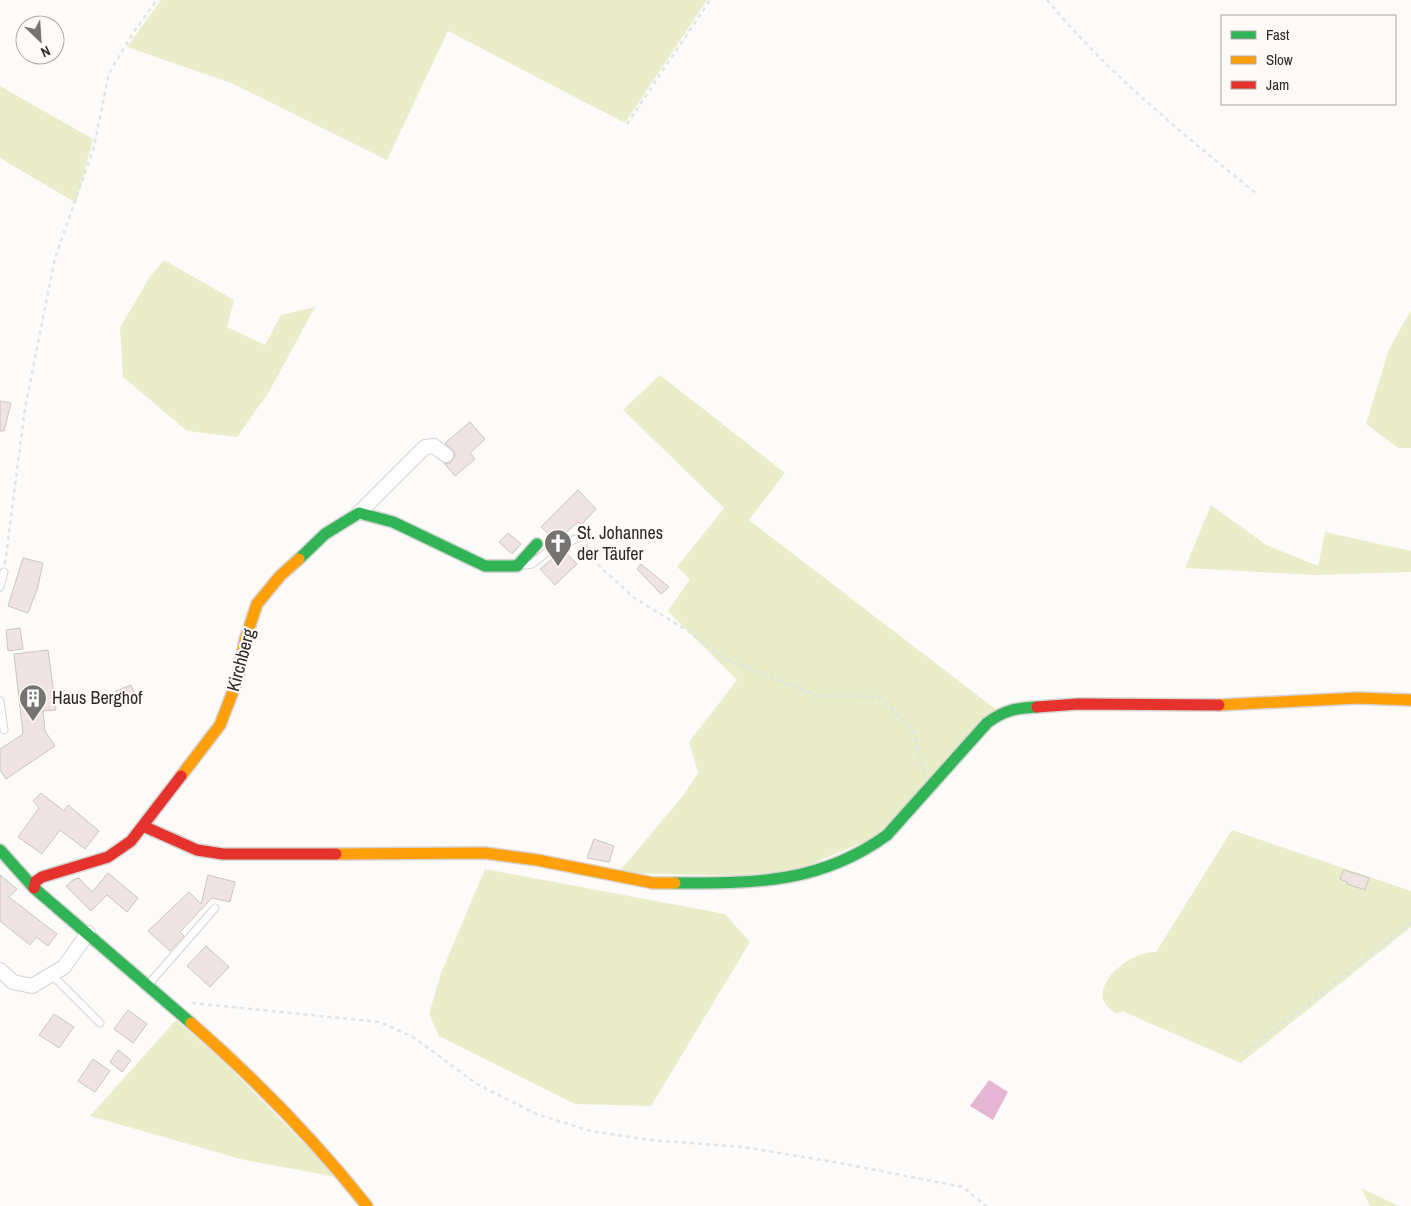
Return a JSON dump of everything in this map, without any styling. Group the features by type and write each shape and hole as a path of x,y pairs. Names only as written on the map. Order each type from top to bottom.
{"street":[{"name":"Kirchberg","path":"34,888 36,881 42,877 116,854 131,841 220,725 237,681 245,640 257,604 280,576 325,534 359,513 425,447 434,446 446,455"},
{"path":"359,513 393,522 485,566 517,566 537,544"},
{"path":"143,826 197,850 223,854 485,853 537,860 653,883 738,883 781,880 842,862 868,849 887,834 929,790 986,723 1000,713 1013,708 1078,704 1242,705 1357,698 1411,700"},
{"path":"0,850 34,888 245,1070 340,1172 367,1206"},
{"path":"0,970 13,982 32,986 64,966 88,933"}],"lane":[{"path":"517,566 532,564 552,549 583,536"},
{"path":"0,587 4,572"},
{"path":"0,701 4,730"},
{"path":"148,985 215,908"},
{"path":"52,975 100,1023"}],"path":[{"path":"4,572 25,408 55,258 72,216 94,147 108,73 133,33 157,0"},
{"path":"627,124 710,0"},
{"path":"1047,0 1080,39 1166,121 1256,193"},
{"path":"583,536 591,558 633,597 692,633 723,658 818,696 879,698 912,729 929,790"},
{"path":"1245,1053 1411,923"},
{"path":"168,1003 210,1003 380,1022 414,1036 478,1084 536,1114 591,1131 650,1140 752,1149 834,1162 962,1187 986,1206"}],"green space":[{"path":"161,0 707,0 625,123 448,31 387,160 231,83 127,47"},
{"path":"0,86 93,139 76,203 0,158"},
{"path":"164,260 234,300 227,327 265,345 281,315 315,307 269,392 237,437 187,431 123,377 120,328 149,278"},
{"path":"1411,310 1411,448 1398,448 1366,424 1389,349"},
{"path":"660,375 785,473 749,520 998,711 885,833 781,877 618,873 682,797 698,773 689,742 737,680 668,611 690,579 677,567 724,508 623,410"},
{"path":"1211,505 1266,545 1318,566 1325,532 1411,551 1411,572 1316,575 1185,568"},
{"path":"1232,830 1411,891 1411,927 1241,1063 1122,1011 1118,1014 1107,1006 1103,997 1104,986 1110,976 1120,966 1131,959 1156,952"},
{"path":"485,869 725,914 750,942 651,1106 575,1104 439,1036 429,1014 441,973"},
{"path":"176,1020 223,1061 337,1177 244,1160 90,1116"},
{"path":"1361,1188 1399,1206 1370,1206"}],"shaded area":[{"path":"989,1080 1008,1092 993,1120 970,1106"}],"building":[{"path":"0,401 11,403 4,431 0,431"},
{"path":"470,422 485,439 470,453 475,459 455,476 444,463 450,463 455,456 454,451 445,443"},
{"path":"578,490 596,509 581,525 578,522 556,541 541,527"},
{"path":"508,533 521,544 512,554 499,542"},
{"name":"St. Johannes der Täufer","path":"563,550 577,564 555,585 540,569"},
{"path":"23,558 43,563 37,590 28,613 8,606"},
{"path":"641,564 669,587 661,594 637,569"},
{"path":"20,628 23,649 8,651 6,630"},
{"name":"Haus Berghof","path":"48,650 56,710 43,711 45,731 55,746 6,779 0,770 0,749 23,734 14,654"},
{"path":"131,685 137,698 122,705 116,691"},
{"path":"41,793 64,811 68,805 99,831 85,849 60,830 42,854 18,837 39,808 33,801"},
{"path":"594,839 614,846 609,862 587,858"},
{"path":"1344,870 1369,878 1365,890 1347,884 1347,882 1340,879"},
{"path":"108,873 138,898 127,912 107,895 91,911 66,886 79,878 92,892"},
{"path":"0,875 17,889 9,897 57,934 48,946 36,937 30,945 0,921"},
{"path":"208,875 235,882 230,902 212,898 180,932 184,936 170,951 148,931 189,892 201,904"},
{"path":"206,946 229,967 210,987 187,966"},
{"path":"128,1010 147,1024 133,1043 114,1029"},
{"path":"54,1014 74,1027 59,1048 39,1035"},
{"path":"118,1050 131,1060 122,1072 110,1062"},
{"path":"93,1059 110,1071 95,1092 78,1081"}],"traffic: fast":[{"path":"299,559 325,534 359,513 393,522 485,566 517,566 537,544"},
{"path":"675,883 759,881 786,877 811,872 837,863 862,851 887,835 987,723 1011,710 1037,707"},
{"path":"0,850 34,888 191,1023"}],"traffic: slow":[{"path":"181,776 220,725 237,681 245,640 257,604 280,576 299,559"},
{"path":"1219,705 1357,698 1411,700"},
{"path":"336,854 485,853 537,860 653,883 675,883"},
{"path":"191,1023 283,1110 367,1206"}],"traffic: jam":[{"path":"1037,707 1078,704 1219,705"},
{"path":"34,888 36,881 42,877 108,857 131,841 181,776"},
{"path":"143,826 197,850 223,854 336,854"}],"place":[{"name":"St. Johannes der Täufer","path":"558,567"},
{"name":"Haus Berghof","path":"33,722"}]}
